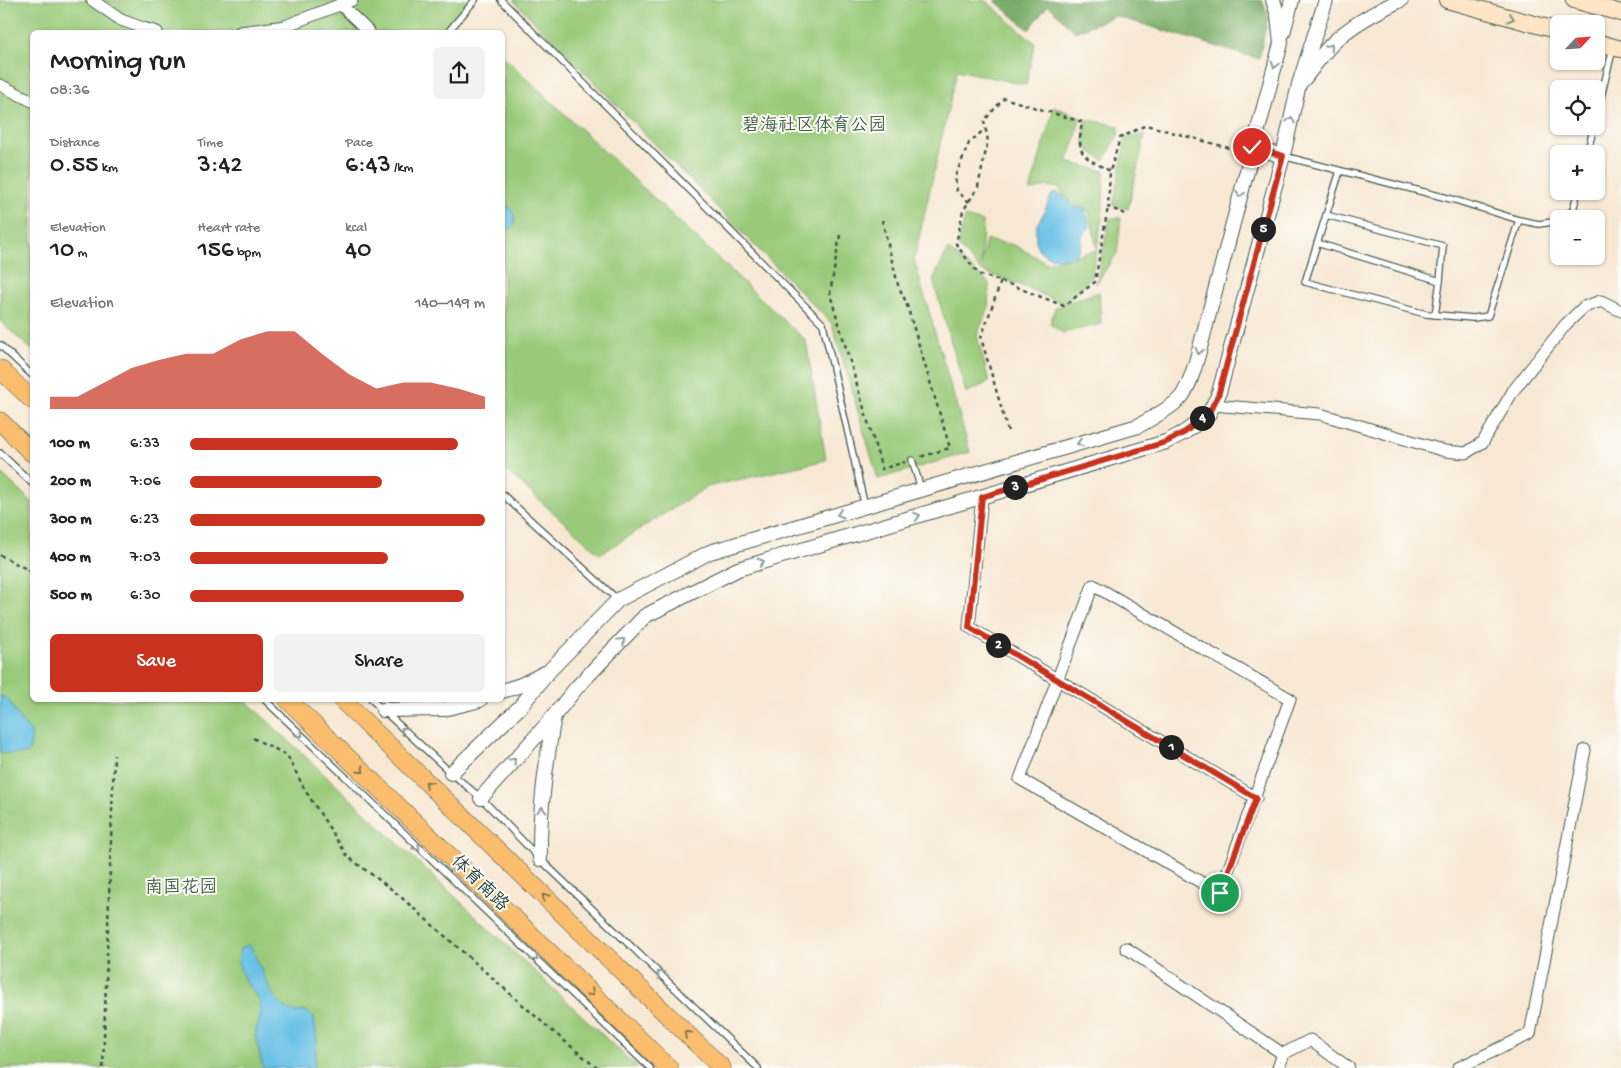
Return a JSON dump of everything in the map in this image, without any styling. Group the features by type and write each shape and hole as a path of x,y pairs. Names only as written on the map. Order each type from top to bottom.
{"main road":[{"path":"1447,0 1550,29"},
{"path":"1574,0 1621,13"},
{"path":"0,369 30,398"},
{"path":"0,422 30,451"},
{"name":"体育南路","path":"290,702 669,1068"},
{"name":"体育南路","path":"344,702 722,1068"}],"street":[{"path":"92,0 121,20 141,30"},
{"path":"255,30 285,26 352,0"},
{"path":"1273,0 1278,16 1281,44"},
{"path":"451,773 520,706 550,670 618,600 710,552 1138,426 1181,398 1191,379 1246,149 1281,44 1292,0"},
{"path":"481,798 577,686 645,616 686,594 738,569 1166,442 1185,432 1208,414 1218,396 1283,156 1299,84 1326,0"},
{"path":"1299,84 1334,42 1374,12 1401,0"},
{"path":"340,4 367,30"},
{"path":"0,85 30,100"},
{"path":"1246,149 1283,156"},
{"path":"1213,406 1320,414 1445,450 1466,453 1483,442 1513,391 1566,324 1584,307 1601,301 1621,311"},
{"path":"982,497 969,627 1256,798"},
{"path":"1093,585 1290,699 1256,798 1220,893 1020,779 1056,679 1093,585"},
{"path":"505,690 521,685 550,670"},
{"path":"383,710 444,709 472,702"},
{"path":"540,859 544,778 554,715"},
{"path":"1458,1068 1530,1034 1585,750"},
{"path":"1126,948 1283,1054"},
{"path":"1278,1068 1283,1054 1310,1040 1348,1068"}],"lane":[{"path":"450,30 474,0"},
{"path":"501,0 823,324 865,507"},
{"path":"1605,87 1617,48"},
{"path":"1283,156 1454,200 1519,220 1539,224 1550,222"},
{"path":"1340,171 1305,282 1426,314 1474,318 1488,316 1519,220"},
{"path":"1326,215 1443,246 1435,315"},
{"path":"1317,243 1440,281"},
{"path":"0,345 30,373"},
{"path":"0,453 30,481"},
{"path":"912,460 921,490"},
{"path":"505,497 618,600"},
{"path":"267,702 650,1068"},
{"path":"374,702 481,798 540,859 758,1068"}],"path":[{"path":"1110,171 1085,157 1079,145 1082,122 1004,98 984,121 988,141 978,187 963,211 956,244 978,274 1002,281 1064,306 1094,282 1108,207 1110,171 1120,138 1146,125 1246,149"},
{"path":"969,202 957,191 955,177 969,143 985,129"},
{"path":"1108,207 1125,214"},
{"path":"840,236 830,294 882,469 950,448 906,302 898,285 882,220"},
{"path":"1002,281 982,338 1008,431"},
{"path":"0,555 30,571"},
{"path":"252,738 287,755 305,790 348,857 394,890 550,1029 597,1068"},
{"path":"103,1068 114,754"}],"green space":[{"path":"0,0 470,0 470,3 445,30 30,30 30,348 0,321"},
{"name":"碧海社区体育公园","path":"513,0 985,0 1035,43 1026,85 957,70 914,260 970,452 878,479 832,324"},
{"path":"994,0 1262,0 1268,16 1259,59 1115,16 1075,32 1048,5 1029,30"},
{"path":"505,58 806,341 826,460 707,487 600,554 505,470"},
{"path":"1054,107 1080,117 1075,141 1067,162 1104,171 1103,210 1097,250 1089,211 1073,208 1059,188 1047,186 1030,191"},
{"path":"1085,119 1119,126 1118,135 1104,161 1084,147"},
{"path":"1145,135 1128,209 1113,206 1126,138"},
{"path":"965,217 983,222 981,265 986,240 1014,245 1047,263 1097,250 1091,277 1066,303 1099,292 1101,324 1063,333 1050,324 1055,308 1064,304 1028,288 981,271 958,246"},
{"path":"1110,218 1121,218 1117,253 1096,284"},
{"path":"948,249 989,283 988,309 977,335 989,382 966,393 933,280"},
{"name":"南国花园","path":"0,472 30,500 30,702 247,702 638,1068 0,1068"}],"water":[{"path":"1057,192 1067,198 1073,208 1084,208 1090,227 1082,236 1078,252 1061,259 1045,255 1036,243 1037,224 1052,194"},
{"path":"505,203 513,213 515,221 510,229 505,232"},
{"path":"0,696 8,699 20,720 31,732 31,744 27,754 0,753"},
{"path":"249,944 266,982 277,1000 290,1011 306,1011 314,1017 317,1041 314,1068 263,1068 255,1035 260,1018 260,1001 245,981 238,961 240,949"}],"route":[{"path":"1220,893 1256,798 969,627 982,497 1166,442 1185,432 1208,414 1218,396 1283,156 1252,147"}]}
